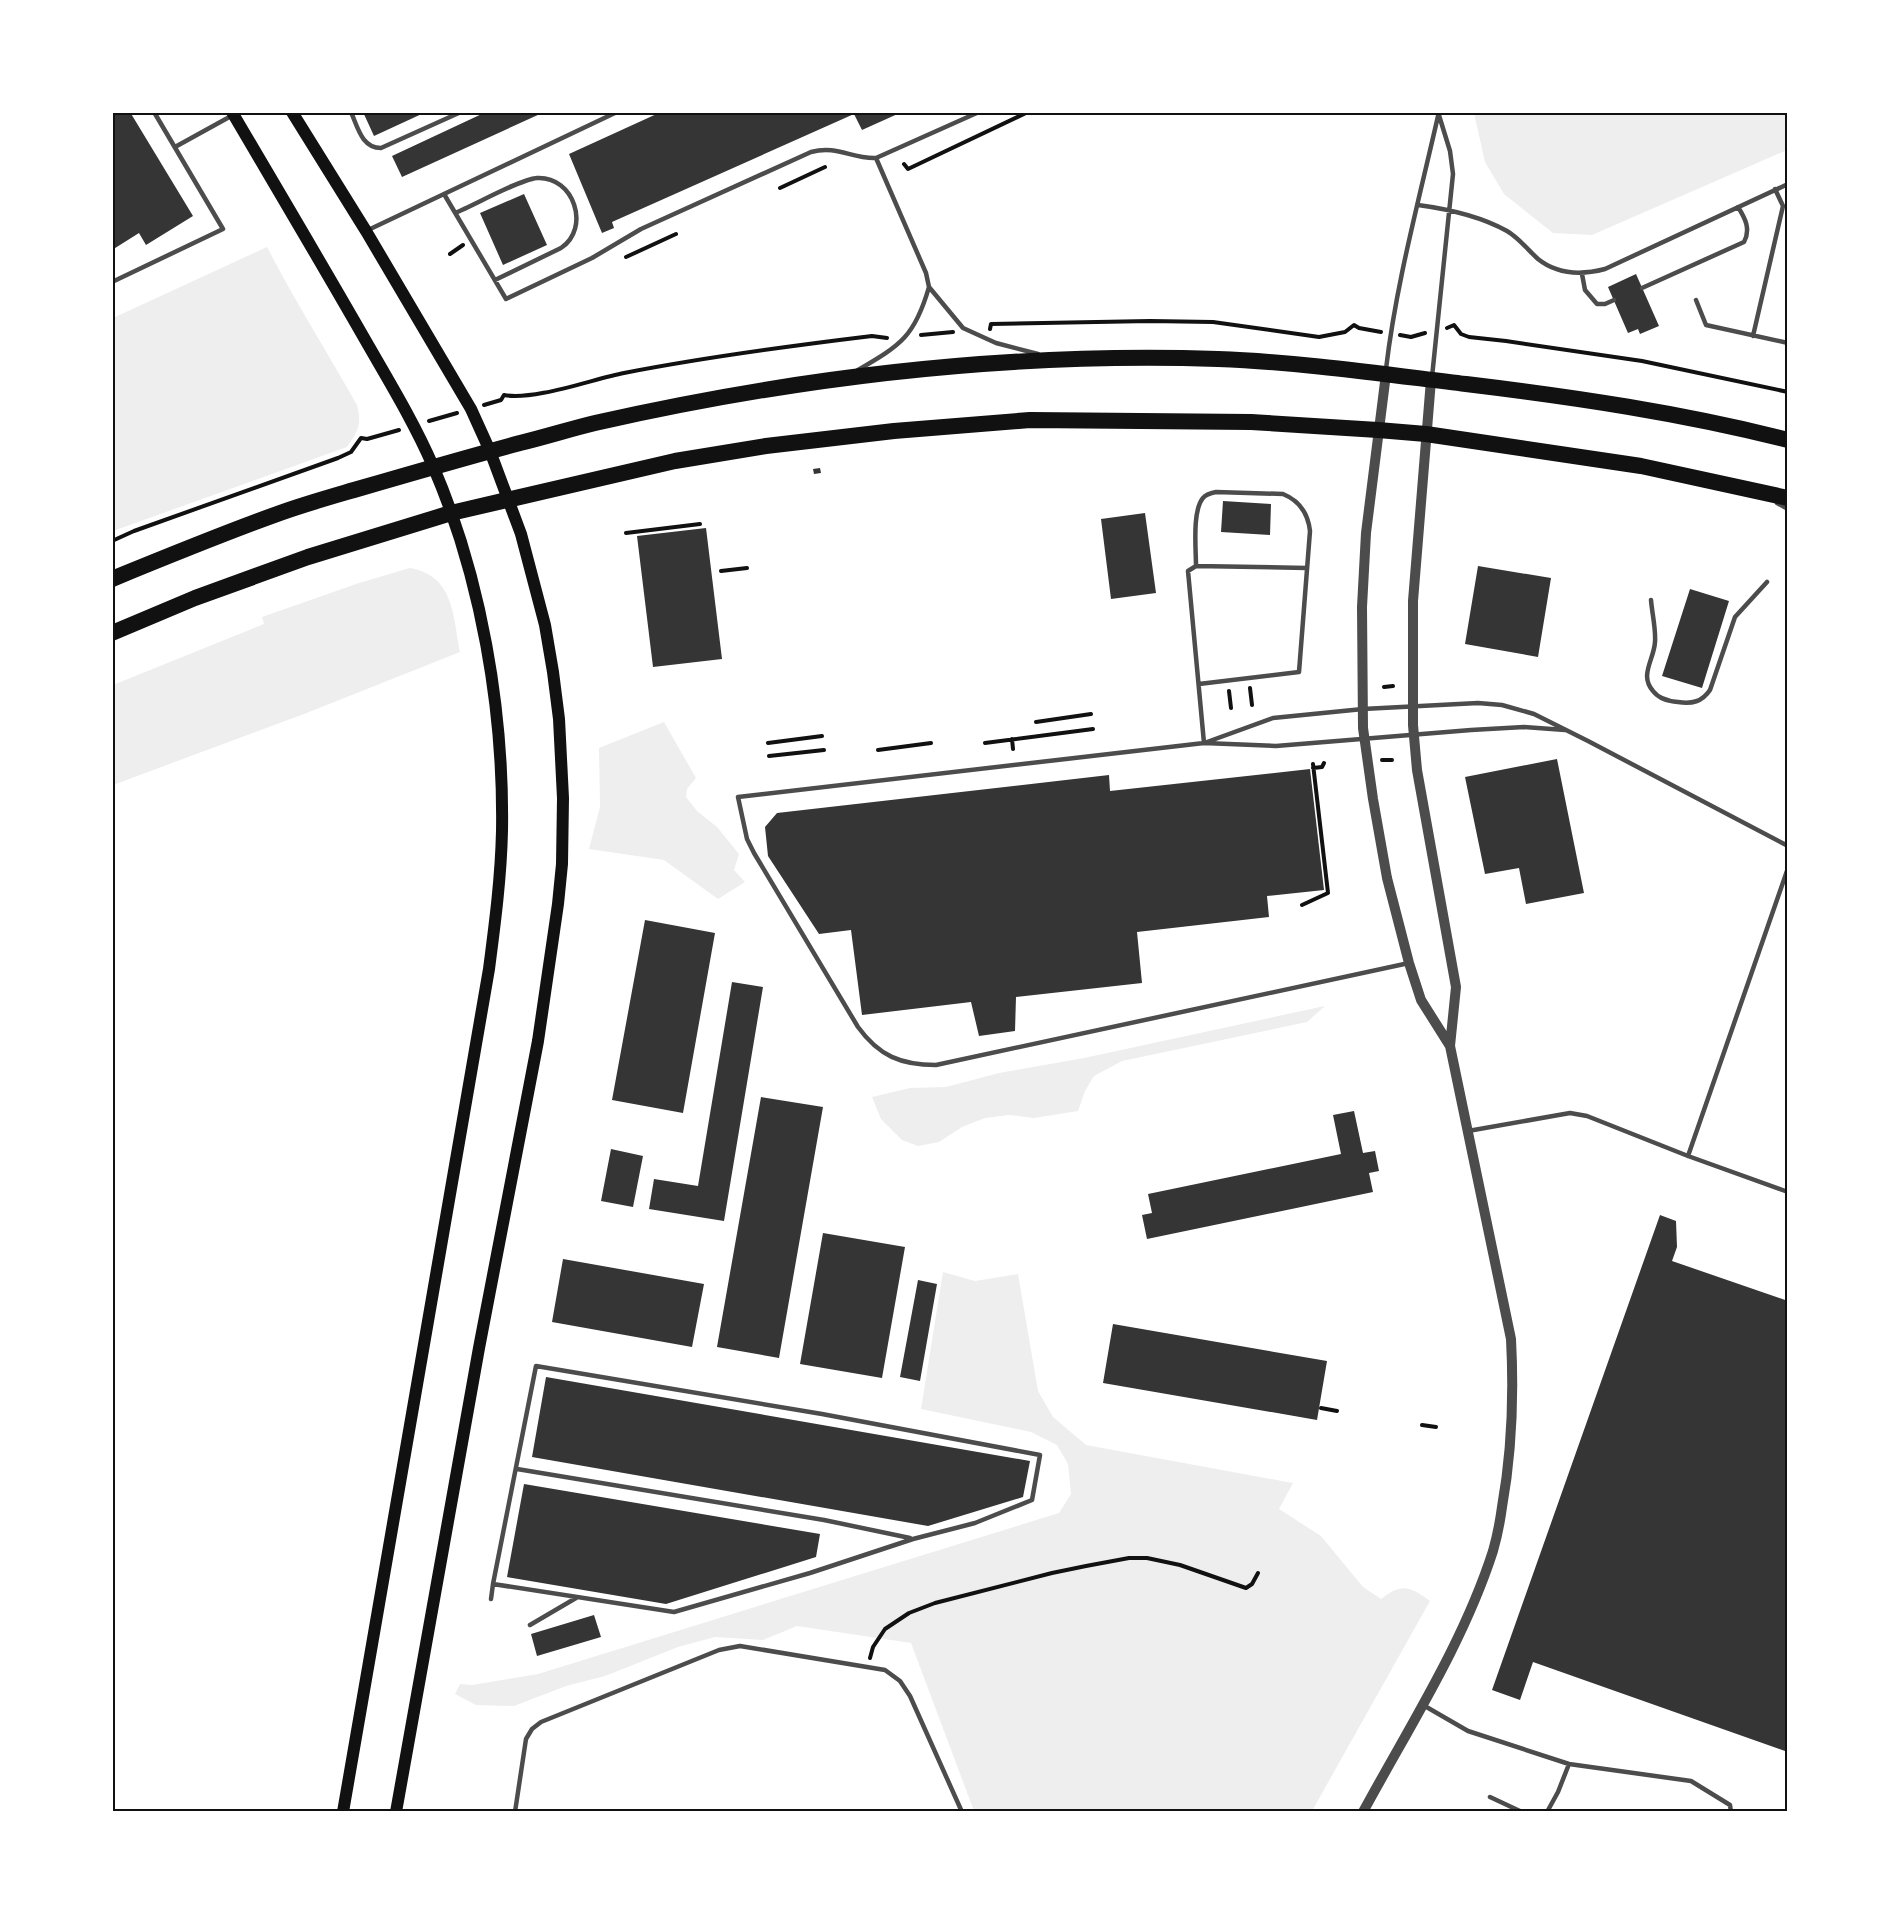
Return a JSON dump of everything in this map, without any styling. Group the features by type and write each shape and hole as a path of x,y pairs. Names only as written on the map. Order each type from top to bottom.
{"highway":[{"path":"112,579 284,511 433,466 591,424 819,381 943,367 1058,359 1222,359 1386,374 1540,393 1652,411 1788,440"},
{"path":"112,633 195,598 308,557 451,513 675,461 894,431 976,424 1030,420 1251,422 1426,434 1641,466 1788,498"}],"main road":[{"path":"292,112 366,231 471,409 490,451 521,534 537,594 553,672 559,720 563,798 562,864 558,904 534,1064 479,1348 396,1812"},
{"path":"233,114 414,426 433,466 468,567 484,634 495,702 501,766 502,820 498,897 489,969 343,1812"}],"street":[{"path":"1386,374 1366,533 1362,607 1365,738 1373,799 1388,878 1409,963 1421,1000 1450,1046"},
{"path":"1363,1812 1423,1705 1467,1617 1493,1551 1508,1477 1512,1435 1513,1381 1510,1339 1450,1046 1456,987 1419,780 1414,734 1413,601 1431,380"}],"lane":[{"path":"112,282 223,229 154,112"},
{"path":"351,112 366,144 374,148 381,148 461,112"},
{"path":"366,231 617,112"},
{"path":"444,194 506,299 592,258 641,229 811,152 830,149 876,158 979,112"},
{"path":"1386,374 1392,326 1409,235 1418,205 1438,113"},
{"path":"1431,380 1453,164 1438,113"},
{"path":"175,147 233,114"},
{"path":"876,158 926,273 929,287 958,324 996,343 1058,359"},
{"path":"455,213 530,179 551,180 570,194 576,207 577,222 569,242 495,280"},
{"path":"1418,205 1449,209 1491,223 1509,232 1539,260 1555,269 1582,274 1605,269 1788,184"},
{"path":"1753,336 1784,206 1775,189"},
{"path":"1642,288 1744,242 1748,235 1747,227 1738,207"},
{"path":"1582,274 1585,290 1597,304 1605,304 1614,300"},
{"path":"844,378 877,359 906,336 918,320 929,287"},
{"path":"1696,300 1706,325 1788,343"},
{"path":"1754,489 1788,508"},
{"path":"1196,566 1197,513 1203,498 1209,493 1283,494 1293,498 1308,518 1310,531 1299,672 1199,684"},
{"path":"1204,743 1188,571 1196,566 1307,568"},
{"path":"1651,600 1655,643 1646,678 1658,697 1669,701 1695,702 1704,699 1710,690 1735,617 1767,582"},
{"path":"1204,743 1273,718 1412,706 1478,703 1502,705 1534,714 1788,846"},
{"path":"1409,963 936,1065 917,1065 898,1061 881,1052 858,1027 754,853 747,838 738,797 1204,743 1276,746 1524,727 1565,730"},
{"path":"1688,1156 1788,868"},
{"path":"1468,1131 1570,1113 1608,1123 1688,1156 1788,1192"},
{"path":"491,1599 536,1366 822,1414 1040,1455 1032,1500 975,1523 913,1539 810,1574 674,1612 494,1584"},
{"path":"517,1469 824,1520 913,1539"},
{"path":"530,1625 576,1598"},
{"path":"515,1812 526,1739 532,1729 541,1722 719,1650 740,1646 885,1670 900,1682 910,1696 962,1812"},
{"path":"1423,1705 1468,1731 1569,1764 1691,1781 1730,1805 1731,1812"},
{"path":"1547,1812 1569,1764"},
{"path":"1491,1797 1522,1812"}],"path":[{"path":"904,164 908,169 1026,113"},
{"path":"780,188 825,167"},
{"path":"626,257 676,234"},
{"path":"450,254 463,245"},
{"path":"112,541 134,531 338,458 351,452 361,438 367,440 501,400 504,395 522,397 621,374 702,359 872,336 887,338 989,330 991,324 1213,322 1319,338 1345,332 1354,325 1359,328"},
{"path":"1451,327 1454,326 1468,338 1506,341 1641,361 1788,392"},
{"path":"626,533 700,524"},
{"path":"721,571 747,568"},
{"path":"1384,687 1393,686"},
{"path":"1036,722 1091,714"},
{"path":"985,742 1093,729"},
{"path":"768,743 822,736"},
{"path":"1012,739 1013,749"},
{"path":"878,750 931,743"},
{"path":"769,756 824,750"},
{"path":"1381,760 1392,760"},
{"path":"1302,905 1328,893 1313,766 1322,767 1324,763"},
{"path":"1321,1408 1337,1411"},
{"path":"1422,1425 1436,1427"},
{"path":"868,1667 873,1647 885,1629 909,1613 935,1603 1052,1573 1129,1558 1148,1558 1180,1565 1246,1588 1252,1584 1258,1573"}],"shaded area":[{"path":"1474,113 1787,113 1787,150 1592,235 1553,233 1504,194 1485,162"},
{"path":"267,247 357,405 359,422 354,436 347,447 113,531 113,318"},
{"path":"410,568 424,572 443,588 453,611 460,652 304,714 113,785 113,685 264,624 262,617"},
{"path":"664,722 696,778 687,789 686,797 697,811 717,827 739,854 734,870 745,882 718,899 664,860 589,849 600,807 599,748"},
{"path":"1325,1006 1307,1022 1122,1061 1094,1076 1085,1091 1078,1111 1034,1118 1009,1115 985,1118 962,1127 939,1142 918,1146 902,1140 881,1119 872,1097 910,1088 946,1087 999,1073 1084,1058"},
{"path":"943,1272 975,1281 1018,1274 1038,1391 1053,1417 1086,1445 1293,1483 1279,1509 1321,1536 1363,1587 1381,1599 1395,1590 1405,1588 1430,1601 1312,1811 974,1811 911,1643 797,1626 763,1640 715,1637 678,1647 605,1676 566,1686 514,1706 476,1705 455,1694 460,1684 472,1685 538,1674 1059,1513 1071,1494 1068,1464 1057,1445 1031,1432 921,1409"}],"building":[{"path":"112,112 130,112 193,216 146,245 139,233 112,250"},
{"path":"363,112 426,112 374,136"},
{"path":"486,112 540,112 540,114 402,177 392,156"},
{"path":"661,112 902,112 862,130 854,114 612,222 614,228 602,233 569,154"},
{"path":"524,194 547,245 503,265 480,213"},
{"path":"1636,274 1659,326 1640,334 1638,329 1628,333 1608,287"},
{"path":"820,468 821,473 814,474 813,469"},
{"path":"1223,501 1271,504 1270,535 1221,532"},
{"path":"1145,513 1156,593 1111,599 1101,519"},
{"path":"706,528 722,659 653,667 637,536"},
{"path":"1478,566 1551,578 1538,657 1465,644"},
{"path":"1690,589 1729,601 1702,688 1662,676"},
{"path":"1557,759 1584,893 1526,904 1519,868 1485,874 1465,777"},
{"path":"1310,769 1324,890 1267,896 1269,917 1137,932 1142,983 1016,997 1015,1031 979,1036 971,1002 862,1015 851,930 819,934 768,856 765,827 777,813 1109,775 1110,791"},
{"path":"645,920 715,933 683,1113 612,1100"},
{"path":"732,982 763,987 724,1221 649,1209 654,1179 698,1186"},
{"path":"761,1097 823,1107 779,1358 717,1347"},
{"path":"1354,1111 1363,1153 1375,1151 1379,1171 1369,1173 1373,1192 1147,1239 1142,1215 1152,1213 1148,1194 1341,1154 1333,1115"},
{"path":"611,1149 643,1156 633,1207 601,1201"},
{"path":"1660,1215 1676,1221 1677,1247 1672,1261 1788,1301 1788,1744 1785,1751 1533,1662 1520,1700 1492,1690"},
{"path":"823,1233 905,1247 882,1378 800,1364"},
{"path":"563,1259 704,1284 692,1347 552,1322"},
{"path":"918,1280 937,1284 920,1381 900,1377"},
{"path":"1113,1324 1327,1361 1317,1420 1103,1383"},
{"path":"546,1377 1030,1461 1023,1497 928,1526 532,1457"},
{"path":"524,1484 820,1534 816,1557 666,1604 507,1577"},
{"path":"594,1615 601,1637 537,1656 531,1634"}]}
